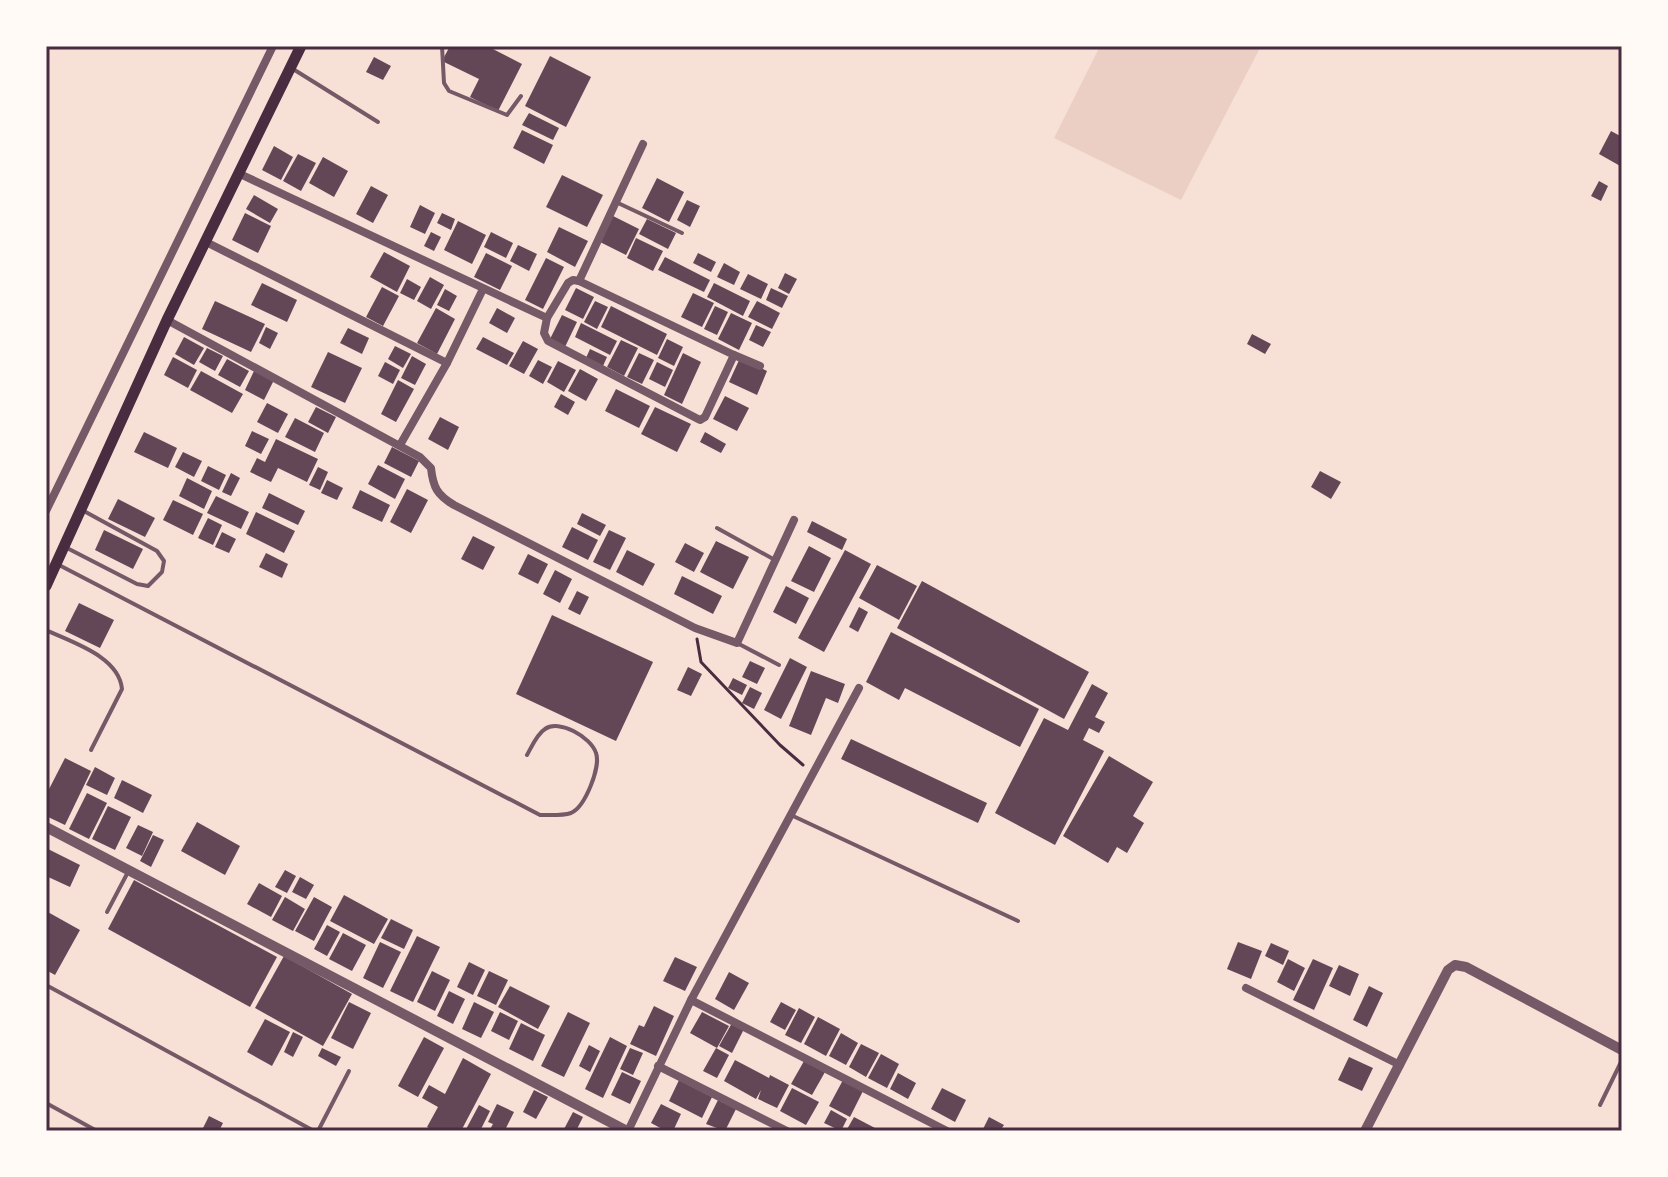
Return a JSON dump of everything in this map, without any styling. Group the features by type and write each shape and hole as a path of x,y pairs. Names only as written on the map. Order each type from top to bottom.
{"main road":[{"path":"46,586 167,320 301,46"}],"street":[{"path":"46,511 273,46"},
{"path":"579,281 643,144"},
{"path":"240,174 547,318"},
{"path":"206,242 447,363"},
{"path":"734,355 705,417 700,420 548,341 544,333 547,318 568,283 579,281 760,366"},
{"path":"400,445 447,363 483,289"},
{"path":"167,320 400,445 431,468 433,483 440,496 695,628 737,643 794,520"},
{"path":"46,827 628,1131 691,1000 859,688"},
{"path":"1365,1131 1448,970 1455,965 1466,967 1622,1050"},
{"path":"1246,988 1400,1065"},
{"path":"691,1000 947,1131"},
{"path":"658,1066 787,1131"}],"lane":[{"path":"442,46 444,83 449,91 507,115 521,96"},
{"path":"291,67 378,122"},
{"path":"616,202 682,233"},
{"path":"65,546 137,584 148,586 162,572 164,561 157,551 80,510"},
{"path":"717,528 775,560"},
{"path":"57,564 540,815 569,814 580,807 587,795 597,761 592,745 575,732 552,726 542,730 527,755"},
{"path":"46,630 91,651 112,667 121,679 122,689 91,750"},
{"path":"737,643 779,665"},
{"path":"791,815 1018,921"},
{"path":"107,912 129,870"},
{"path":"46,985 316,1131 349,1071"},
{"path":"1600,1105 1622,1060"},
{"path":"46,1103 97,1131"}],"path":[{"path":"695,628 701,662 780,745 813,774"}],"shaded area":[{"path":"1100,46 1261,46 1181,200 1054,138"}],"building":[{"path":"450,46 487,46 522,64 498,111 470,97 479,79 442,61"},
{"path":"550,56 591,77 566,127 525,106"},
{"path":"374,57 391,66 383,80 366,72"},
{"path":"529,113 559,128 553,140 522,125"},
{"path":"522,130 553,145 544,164 513,148"},
{"path":"1611,131 1622,137 1622,167 1599,154"},
{"path":"274,146 293,157 281,180 262,170"},
{"path":"298,154 316,163 301,191 283,181"},
{"path":"323,157 348,171 334,197 309,183"},
{"path":"562,175 603,195 587,227 546,207"},
{"path":"657,178 684,192 669,222 642,208"},
{"path":"1599,181 1608,186 1601,201 1591,196"},
{"path":"371,186 388,195 373,223 356,214"},
{"path":"254,195 278,209 270,223 246,209"},
{"path":"687,200 700,206 690,227 677,220"},
{"path":"420,205 435,213 425,234 410,227"},
{"path":"245,213 271,226 258,253 232,240"},
{"path":"442,213 455,219 451,230 437,223"},
{"path":"613,216 639,229 626,255 600,242"},
{"path":"647,219 676,233 668,249 639,234"},
{"path":"458,221 486,235 472,264 444,250"},
{"path":"559,227 588,241 575,267 547,252"},
{"path":"431,232 441,237 434,251 424,246"},
{"path":"491,232 513,243 506,258 484,247"},
{"path":"636,238 663,251 653,271 627,258"},
{"path":"518,245 537,254 529,271 510,261"},
{"path":"384,252 410,266 397,292 370,277"},
{"path":"486,253 512,266 500,290 474,277"},
{"path":"698,253 716,262 711,272 693,263"},
{"path":"665,257 710,280 704,292 658,270"},
{"path":"546,258 564,267 543,309 525,300"},
{"path":"724,263 740,272 734,285 717,277"},
{"path":"785,273 797,279 789,294 778,288"},
{"path":"748,274 768,284 761,299 740,289"},
{"path":"430,277 444,285 431,309 417,301"},
{"path":"407,279 421,287 414,300 400,293"},
{"path":"262,283 297,300 287,322 251,305"},
{"path":"714,283 750,301 743,316 707,297"},
{"path":"382,287 399,296 383,326 366,317"},
{"path":"576,288 594,297 583,319 565,310"},
{"path":"771,288 788,296 782,308 766,300"},
{"path":"445,289 457,296 449,311 437,305"},
{"path":"693,293 714,303 702,327 681,317"},
{"path":"215,301 265,324 251,352 202,329"},
{"path":"595,301 608,307 597,329 584,322"},
{"path":"757,301 780,313 772,329 748,317"},
{"path":"611,306 667,334 657,355 601,327"},
{"path":"715,306 728,312 717,335 704,329"},
{"path":"436,308 455,319 437,354 417,343"},
{"path":"497,308 515,318 507,333 489,323"},
{"path":"731,313 752,323 739,350 718,339"},
{"path":"562,315 577,322 564,349 549,341"},
{"path":"581,323 617,341 610,355 575,337"},
{"path":"756,325 771,332 763,347 749,340"},
{"path":"266,327 278,333 270,349 259,343"},
{"path":"348,328 369,338 362,354 340,343"},
{"path":"1252,334 1271,344 1265,354 1247,344"},
{"path":"184,337 204,348 194,365 175,354"},
{"path":"483,337 514,353 507,365 476,349"},
{"path":"667,339 683,347 674,366 658,358"},
{"path":"621,340 638,348 624,376 607,367"},
{"path":"523,341 538,349 524,374 509,366"},
{"path":"395,346 411,354 403,368 388,359"},
{"path":"207,348 223,356 215,371 199,362"},
{"path":"590,349 607,357 603,366 586,358"},
{"path":"328,352 362,368 345,403 311,387"},
{"path":"639,353 654,360 642,384 627,377"},
{"path":"683,353 701,362 682,404 664,395"},
{"path":"412,356 426,364 415,385 401,378"},
{"path":"173,357 197,370 188,388 164,375"},
{"path":"740,358 767,371 757,395 729,382"},
{"path":"227,359 249,371 240,387 218,375"},
{"path":"538,360 552,367 543,384 529,376"},
{"path":"558,361 576,370 564,392 547,382"},
{"path":"385,362 400,370 393,384 378,376"},
{"path":"657,362 673,370 665,387 649,379"},
{"path":"580,369 598,379 586,401 568,391"},
{"path":"201,371 243,394 232,413 190,390"},
{"path":"254,371 274,380 264,400 245,390"},
{"path":"398,380 414,389 396,422 381,414"},
{"path":"616,389 650,406 639,428 605,411"},
{"path":"561,394 575,402 568,415 554,407"},
{"path":"725,396 749,408 737,431 713,419"},
{"path":"267,403 288,414 278,433 257,422"},
{"path":"316,407 336,417 328,433 308,422"},
{"path":"655,407 691,424 677,452 641,434"},
{"path":"440,417 459,427 448,450 428,439"},
{"path":"295,418 324,433 315,452 285,437"},
{"path":"252,431 269,439 261,454 245,446"},
{"path":"144,432 177,448 168,468 134,452"},
{"path":"705,432 726,444 721,453 700,442"},
{"path":"276,439 318,459 307,482 278,468 271,482 250,472 257,458 265,462"},
{"path":"392,447 419,461 411,477 384,463"},
{"path":"183,452 202,461 194,477 175,467"},
{"path":"378,465 405,479 395,499 368,484"},
{"path":"208,466 226,475 219,490 201,481"},
{"path":"318,467 328,472 320,490 309,485"},
{"path":"1320,471 1341,482 1331,499 1311,487"},
{"path":"231,473 240,478 231,496 222,492"},
{"path":"187,478 212,491 204,509 179,496"},
{"path":"327,480 343,488 337,500 321,493"},
{"path":"407,489 428,500 411,533 390,522"},
{"path":"360,490 390,505 382,522 352,508"},
{"path":"269,493 305,511 298,525 262,508"},
{"path":"216,496 249,512 241,529 207,513"},
{"path":"118,499 155,518 145,537 108,519"},
{"path":"173,500 203,514 193,535 163,520"},
{"path":"256,512 295,531 284,553 246,534"},
{"path":"582,513 606,525 600,536 577,524"},
{"path":"208,518 222,525 213,545 198,538"},
{"path":"812,521 847,539 842,550 807,532"},
{"path":"572,527 598,540 588,560 562,547"},
{"path":"104,530 143,549 133,569 95,550"},
{"path":"609,530 626,538 610,570 593,562"},
{"path":"222,532 236,539 229,553 215,547"},
{"path":"473,536 495,547 483,570 461,559"},
{"path":"716,541 749,557 733,589 700,572"},
{"path":"685,543 704,553 694,572 675,562"},
{"path":"809,546 831,558 814,592 791,581"},
{"path":"627,550 655,564 643,586 616,572"},
{"path":"845,550 871,564 824,652 798,638"},
{"path":"266,553 288,564 282,578 259,567"},
{"path":"528,554 548,564 538,584 518,574"},
{"path":"877,565 917,586 899,620 859,598"},
{"path":"555,570 572,579 560,603 543,594"},
{"path":"682,576 722,596 713,614 674,594"},
{"path":"922,581 1089,672 1064,719 897,628"},
{"path":"786,586 809,598 796,624 773,612"},
{"path":"577,591 589,597 580,615 568,609"},
{"path":"79,603 114,620 100,648 65,631"},
{"path":"859,607 868,612 858,632 849,627"},
{"path":"552,615 653,662 616,741 516,694"},
{"path":"891,632 1039,709 1020,747 905,688 899,700 866,682"},
{"path":"790,658 807,667 781,719 764,710"},
{"path":"750,661 765,668 757,684 742,677"},
{"path":"688,667 702,674 691,696 677,690"},
{"path":"811,671 845,684 838,703 826,698 811,735 789,726"},
{"path":"733,678 747,685 742,695 728,688"},
{"path":"1092,684 1108,693 1095,717 1105,722 1099,733 1089,728 1083,740 1104,751 1055,845 995,813 1044,718 1068,730"},
{"path":"750,687 762,693 754,709 742,703"},
{"path":"851,739 987,803 978,823 841,759"},
{"path":"1109,756 1153,782 1133,816 1144,823 1127,853 1117,847 1108,863 1063,836"},
{"path":"65,758 91,771 65,825 46,816 46,795"},
{"path":"95,767 115,778 107,795 86,785"},
{"path":"122,780 152,795 143,813 114,798"},
{"path":"87,793 107,803 89,839 69,829"},
{"path":"108,806 131,817 115,850 92,839"},
{"path":"197,822 240,846 225,875 181,851"},
{"path":"138,825 153,832 142,856 126,848"},
{"path":"153,835 164,840 151,867 140,861"},
{"path":"48,849 80,865 70,887 46,876"},
{"path":"285,870 296,876 287,893 275,887"},
{"path":"300,877 314,885 306,899 292,892"},
{"path":"134,880 277,957 250,1007 108,929"},
{"path":"259,883 282,896 271,917 247,904"},
{"path":"344,895 388,919 374,944 330,921"},
{"path":"285,897 305,909 293,931 272,920"},
{"path":"314,897 332,907 314,941 295,931"},
{"path":"46,911 80,930 55,975 46,970"},
{"path":"391,919 413,930 404,949 381,938"},
{"path":"327,925 340,932 327,956 314,949"},
{"path":"343,933 366,945 352,971 329,959"},
{"path":"417,936 440,947 413,1002 390,991"},
{"path":"380,942 401,952 383,988 363,978"},
{"path":"1238,942 1262,951 1251,979 1227,969"},
{"path":"1271,943 1289,951 1283,965 1265,956"},
{"path":"284,956 352,994 323,1046 255,1008"},
{"path":"675,957 697,967 685,991 663,981"},
{"path":"1288,959 1305,968 1294,991 1277,982"},
{"path":"1313,959 1333,968 1314,1010 1293,1000"},
{"path":"469,962 485,970 473,995 457,987"},
{"path":"1339,965 1359,974 1350,996 1329,986"},
{"path":"432,971 450,980 435,1011 417,1002"},
{"path":"489,971 508,980 496,1005 477,996"},
{"path":"729,972 749,983 734,1010 715,999"},
{"path":"510,986 550,1006 538,1029 498,1007"},
{"path":"1369,986 1383,993 1367,1027 1353,1020"},
{"path":"449,991 465,999 453,1024 437,1016"},
{"path":"349,1002 371,1013 353,1049 331,1038"},
{"path":"474,1002 494,1012 481,1038 462,1029"},
{"path":"781,1002 796,1010 785,1030 770,1022"},
{"path":"654,1006 674,1016 656,1056 630,1044 639,1025 644,1027"},
{"path":"799,1008 815,1017 801,1043 785,1035"},
{"path":"500,1012 518,1021 509,1040 491,1031"},
{"path":"568,1012 590,1023 564,1077 541,1066"},
{"path":"702,1012 729,1026 717,1048 690,1033"},
{"path":"818,1017 840,1029 826,1056 804,1044"},
{"path":"265,1019 290,1032 272,1066 247,1052"},
{"path":"521,1023 545,1035 533,1061 509,1049"},
{"path":"732,1023 744,1029 732,1053 719,1046"},
{"path":"293,1032 303,1037 293,1057 284,1052"},
{"path":"841,1033 858,1043 846,1065 829,1056"},
{"path":"424,1037 444,1048 418,1097 398,1086"},
{"path":"610,1037 627,1046 603,1098 585,1089"},
{"path":"861,1044 879,1053 866,1077 849,1067"},
{"path":"589,1045 600,1051 590,1072 579,1066"},
{"path":"322,1048 341,1057 336,1066 318,1056"},
{"path":"630,1048 643,1053 633,1075 620,1069"},
{"path":"716,1048 729,1055 717,1078 703,1071"},
{"path":"881,1054 899,1064 887,1088 868,1078"},
{"path":"1349,1057 1373,1068 1362,1091 1338,1080"},
{"path":"463,1058 491,1074 461,1131 434,1131 427,1127 438,1107 422,1098 429,1085 445,1094"},
{"path":"735,1060 789,1085 777,1108 758,1099 761,1090 756,1099 724,1081"},
{"path":"804,1061 825,1072 812,1095 791,1084"},
{"path":"622,1072 641,1081 630,1104 611,1095"},
{"path":"898,1073 916,1083 908,1099 890,1089"},
{"path":"680,1078 713,1095 702,1118 669,1101"},
{"path":"843,1080 863,1091 850,1117 829,1106"},
{"path":"792,1088 819,1102 806,1125 780,1111"},
{"path":"942,1088 966,1100 955,1122 931,1109"},
{"path":"534,1090 548,1097 536,1119 523,1112"},
{"path":"718,1100 736,1109 725,1131 706,1124"},
{"path":"497,1104 514,1112 506,1128 513,1131 489,1131 493,1124 488,1122"},
{"path":"661,1104 681,1114 673,1131 651,1123"},
{"path":"479,1105 490,1111 480,1131 465,1131"},
{"path":"831,1110 847,1119 841,1131 824,1123"},
{"path":"573,1112 583,1117 576,1131 563,1131"},
{"path":"209,1116 223,1123 219,1131 203,1128"},
{"path":"854,1117 875,1128 873,1131 846,1131"},
{"path":"989,1117 1004,1125 1000,1131 982,1131"}]}
